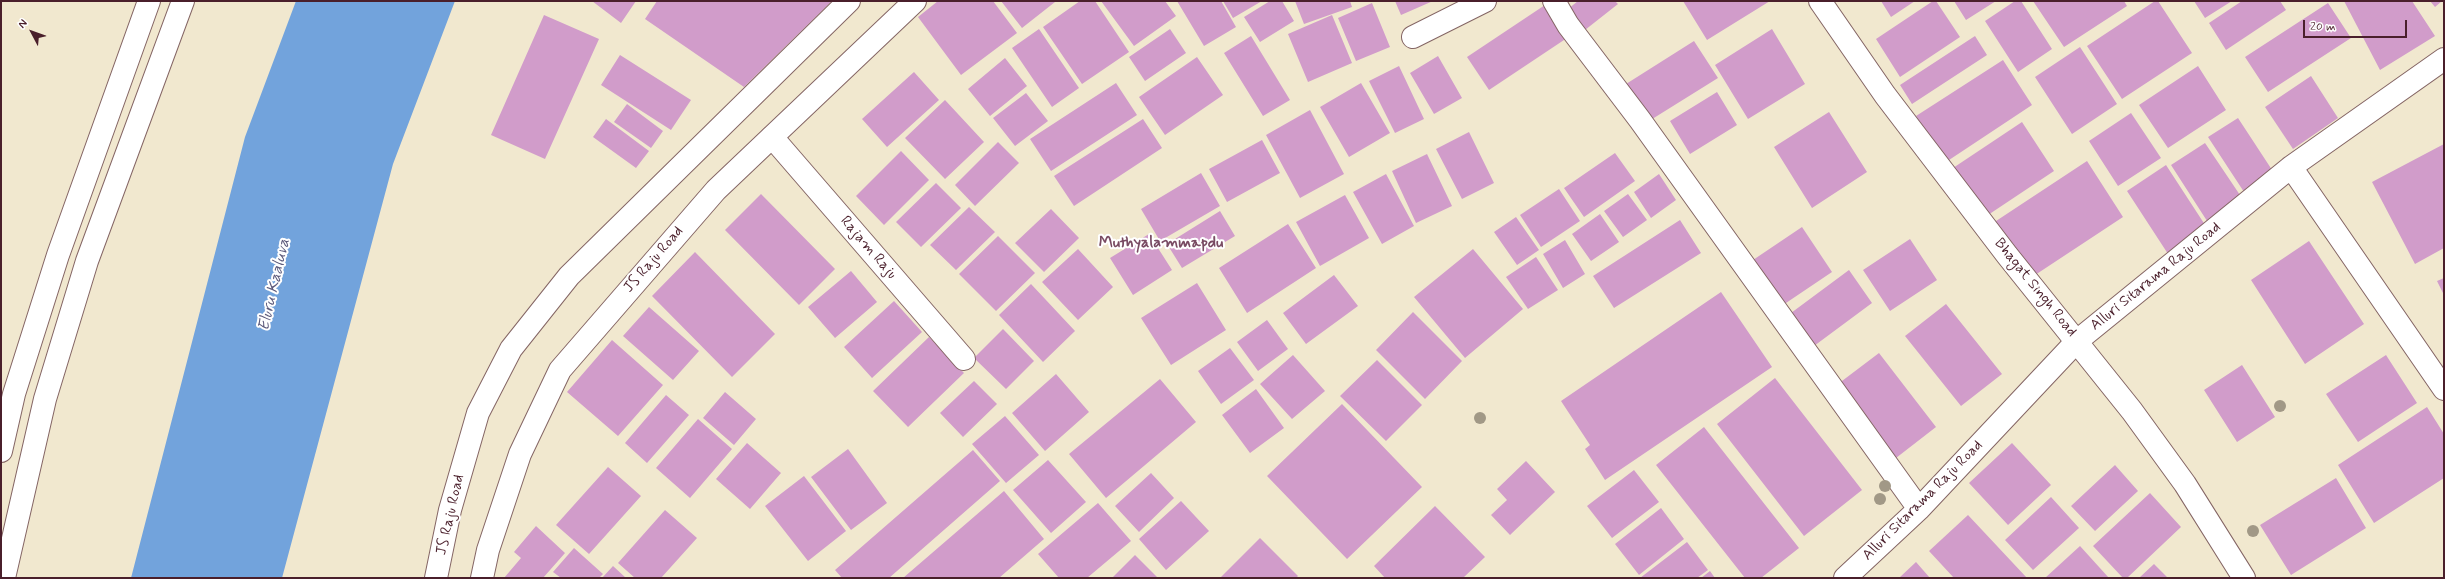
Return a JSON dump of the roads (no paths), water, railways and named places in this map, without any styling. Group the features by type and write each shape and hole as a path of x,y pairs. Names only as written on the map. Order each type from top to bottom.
{"street":[{"path":"1,451 14,394 58,255 149,1"},
{"path":"4,578 45,399 87,261 183,1"},
{"name":"JS Raju Road","path":"436,578 450,510 478,413 511,349 569,276 849,1"},
{"name":"JS Raju Road","path":"482,578 488,550 520,454 560,370 711,196 915,1"},
{"path":"1413,37 1485,1"},
{"path":"1554,1 1568,25 1640,120 1919,509"},
{"name":"Bhagat Singh Road","path":"1820,1 1885,95 2007,255 2132,411 2185,484 2244,578"},
{"name":"Alluri Sitarama Raju Road","path":"1845,578 1919,509 2077,341 2291,167 2444,58"},
{"name":"Rajam Raju","path":"772,137 964,359"},
{"path":"2291,167 2444,388"}],"water":[{"name":"Eluru Kaaluva","path":"296,1 455,1 393,164 282,578 131,578 245,137"}],"district":[{"name":"Muthyalammapdu","path":"1161,244"}]}
